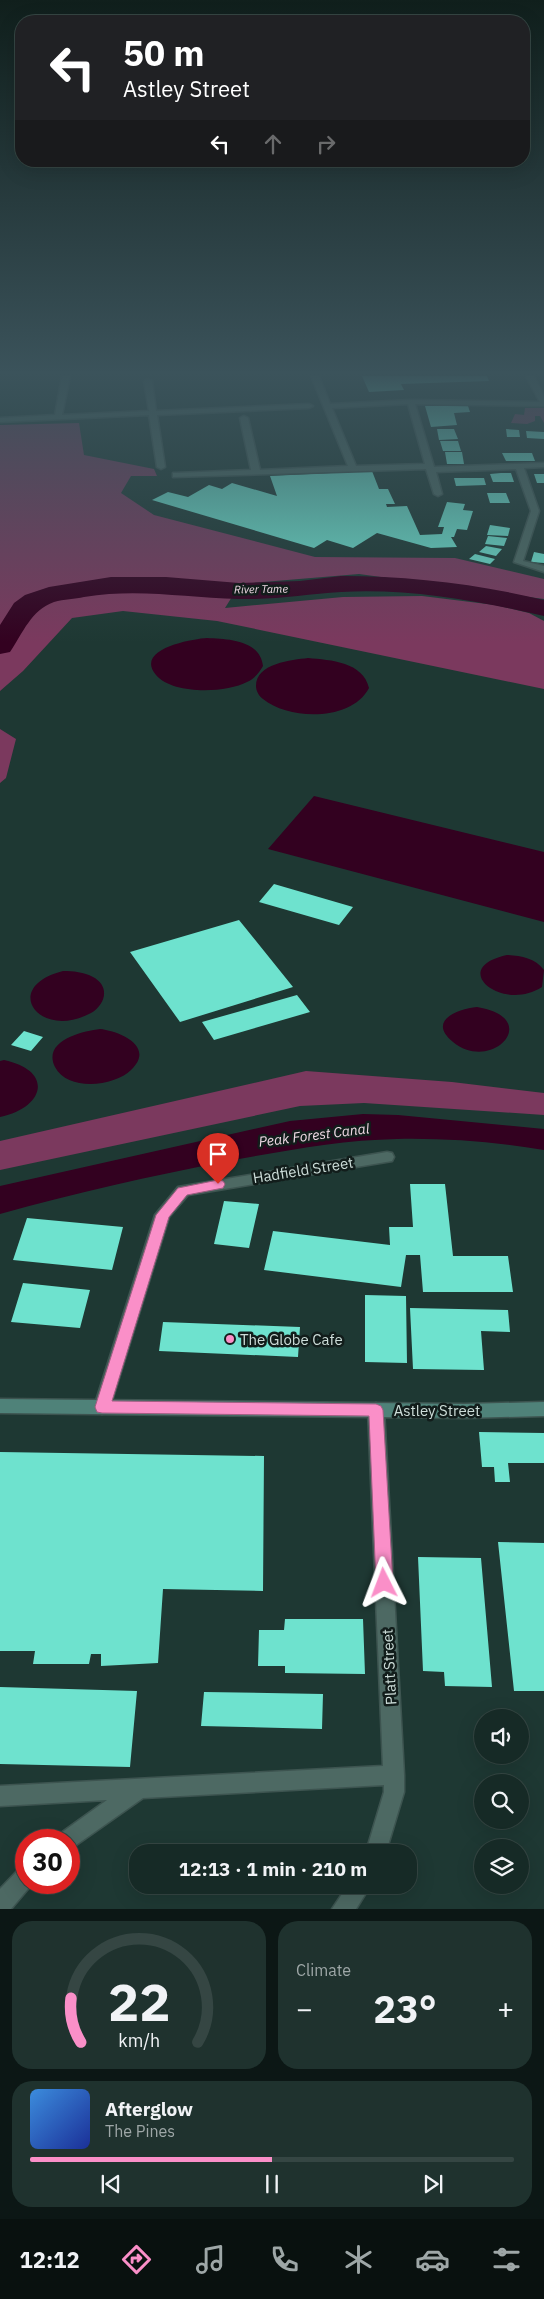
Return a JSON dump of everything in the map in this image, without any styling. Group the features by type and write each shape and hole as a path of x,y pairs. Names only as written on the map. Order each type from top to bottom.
{"main road":[{"name":"Astley Street","path":"0,1406 376,1410 544,1409"}],"street":[{"path":"254,465 256,472"},
{"path":"429,465 438,494"},
{"path":"176,475 352,467 430,468 542,465"},
{"path":"519,466 539,512 518,562 544,569"},
{"name":"Hadfield Street","path":"102,1407 162,1215 183,1191 387,1157"},
{"name":"Platt Street","path":"376,1410 394,1775 394,1792 378,1844"},
{"path":"0,1796 394,1775"},
{"path":"80,1831 138,1790"},
{"path":"0,1905 15,1888"},
{"path":"343,1909 354,1894"}],"shaded area":[{"path":"0,465 134,465 154,469 157,476 131,476 121,493 154,515 315,557 455,558 544,579 544,599 359,574 240,584 225,608 343,597 422,596 495,605 529,613 544,621 544,689 217,621 123,611 72,618 23,671 0,691"},
{"path":"0,729 16,739 6,778 0,783"},
{"path":"306,1071 452,1082 544,1093 544,1115 364,1103 300,1106 0,1170 0,1141"}],"water":[{"path":"207,638 233,640 250,646 261,657 263,666 247,682 238,686 213,690 187,689 174,686 156,675 151,666 153,658 159,652 178,643"},
{"path":"308,658 345,664 366,679 369,688 361,699 349,707 335,712 320,714 304,714 289,711 275,706 259,695 256,686 262,672 276,664"},
{"path":"314,796 544,852 544,922 268,849"},
{"path":"507,955 527,958 540,966 544,970 542,987 527,994 511,995 498,992 487,986 481,978 482,969 490,961"},
{"path":"63,971 90,975 102,985 104,990 103,1000 91,1013 72,1020 56,1020 43,1016 34,1009 30,999 33,988 44,979"},
{"path":"477,1007 497,1013 507,1022 509,1031 505,1041 495,1048 483,1052 468,1050 453,1042 446,1035 443,1028 444,1022 454,1013"},
{"path":"100,1029 125,1037 137,1047 138,1061 131,1070 114,1080 92,1084 70,1080 61,1075 55,1067 52,1058 54,1050 59,1044 74,1035"},
{"path":"4,1060 20,1065 31,1072 37,1080 38,1089 34,1098 26,1106 0,1117 0,1061"},
{"name":"Peak Forest Canal","path":"363,1114 398,1115 544,1129 544,1150 434,1139 376,1140 334,1144 270,1153 170,1173 0,1214 0,1186 290,1121"}],"building":[{"path":"372,471 379,489 388,489 395,504 386,504 387,507 407,506 420,535 442,534 444,527 438,527 447,502 465,504 463,510 473,511 467,530 457,529 454,537 451,537 457,547 431,548 377,533 353,548 327,540 314,548 152,500 168,492 188,497 209,485 222,489 232,483 277,496 270,476"},
{"path":"511,473 514,482 493,482 490,474"},
{"path":"534,474 544,474 544,483 537,483"},
{"path":"454,478 484,478 486,485 456,486"},
{"path":"487,493 506,493 510,503 490,503"},
{"path":"490,525 510,528 508,536 487,535"},
{"path":"488,536 507,538 504,546 485,544"},
{"path":"486,546 502,549 496,556 479,552"},
{"path":"534,552 544,554 544,563 531,562"},
{"path":"475,554 495,559 490,564 469,559"},
{"path":"274,884 353,907 339,925 259,902"},
{"path":"239,920 293,987 180,1022 130,952"},
{"path":"297,995 310,1012 214,1040 202,1022"},
{"path":"24,1031 43,1037 31,1051 11,1045"},
{"path":"410,1184 445,1184 453,1256 508,1256 513,1292 423,1292 420,1255 406,1255 401,1287 264,1270 273,1231 390,1245 389,1227 413,1227"},
{"path":"224,1201 259,1204 249,1248 214,1244"},
{"path":"27,1218 123,1227 112,1270 13,1260"},
{"path":"23,1283 90,1290 80,1328 11,1322"},
{"path":"365,1295 406,1296 407,1363 365,1362"},
{"path":"410,1308 508,1310 510,1332 481,1331 484,1370 413,1369"},
{"name":"The Globe Cafe","path":"163,1322 300,1327 298,1357 159,1351"},
{"path":"479,1432 544,1433 544,1463 508,1463 510,1482 495,1482 494,1467 482,1467"},
{"path":"0,1452 264,1456 263,1591 163,1589 158,1663 101,1666 101,1654 91,1654 89,1664 33,1664 35,1651 0,1651"},
{"path":"498,1542 544,1543 544,1691 514,1691"},
{"path":"418,1557 481,1558 492,1687 445,1686 444,1672 423,1671"},
{"path":"285,1619 363,1619 365,1674 285,1673 285,1666 258,1666 259,1630 284,1630"},
{"path":"0,1687 137,1691 130,1767 0,1764"},
{"path":"204,1692 323,1694 322,1729 201,1726"}],"waterway":[{"name":"River Tame","path":"0,646 24,609 35,601 49,595 111,585 166,585 239,591 300,589 341,584 386,584 489,595 544,608"}],"place":[{"name":"The Globe Cafe","path":"230,1339"}],"route":[{"path":"218,1184 183,1191 162,1215 102,1407 376,1410 384,1583"}]}
